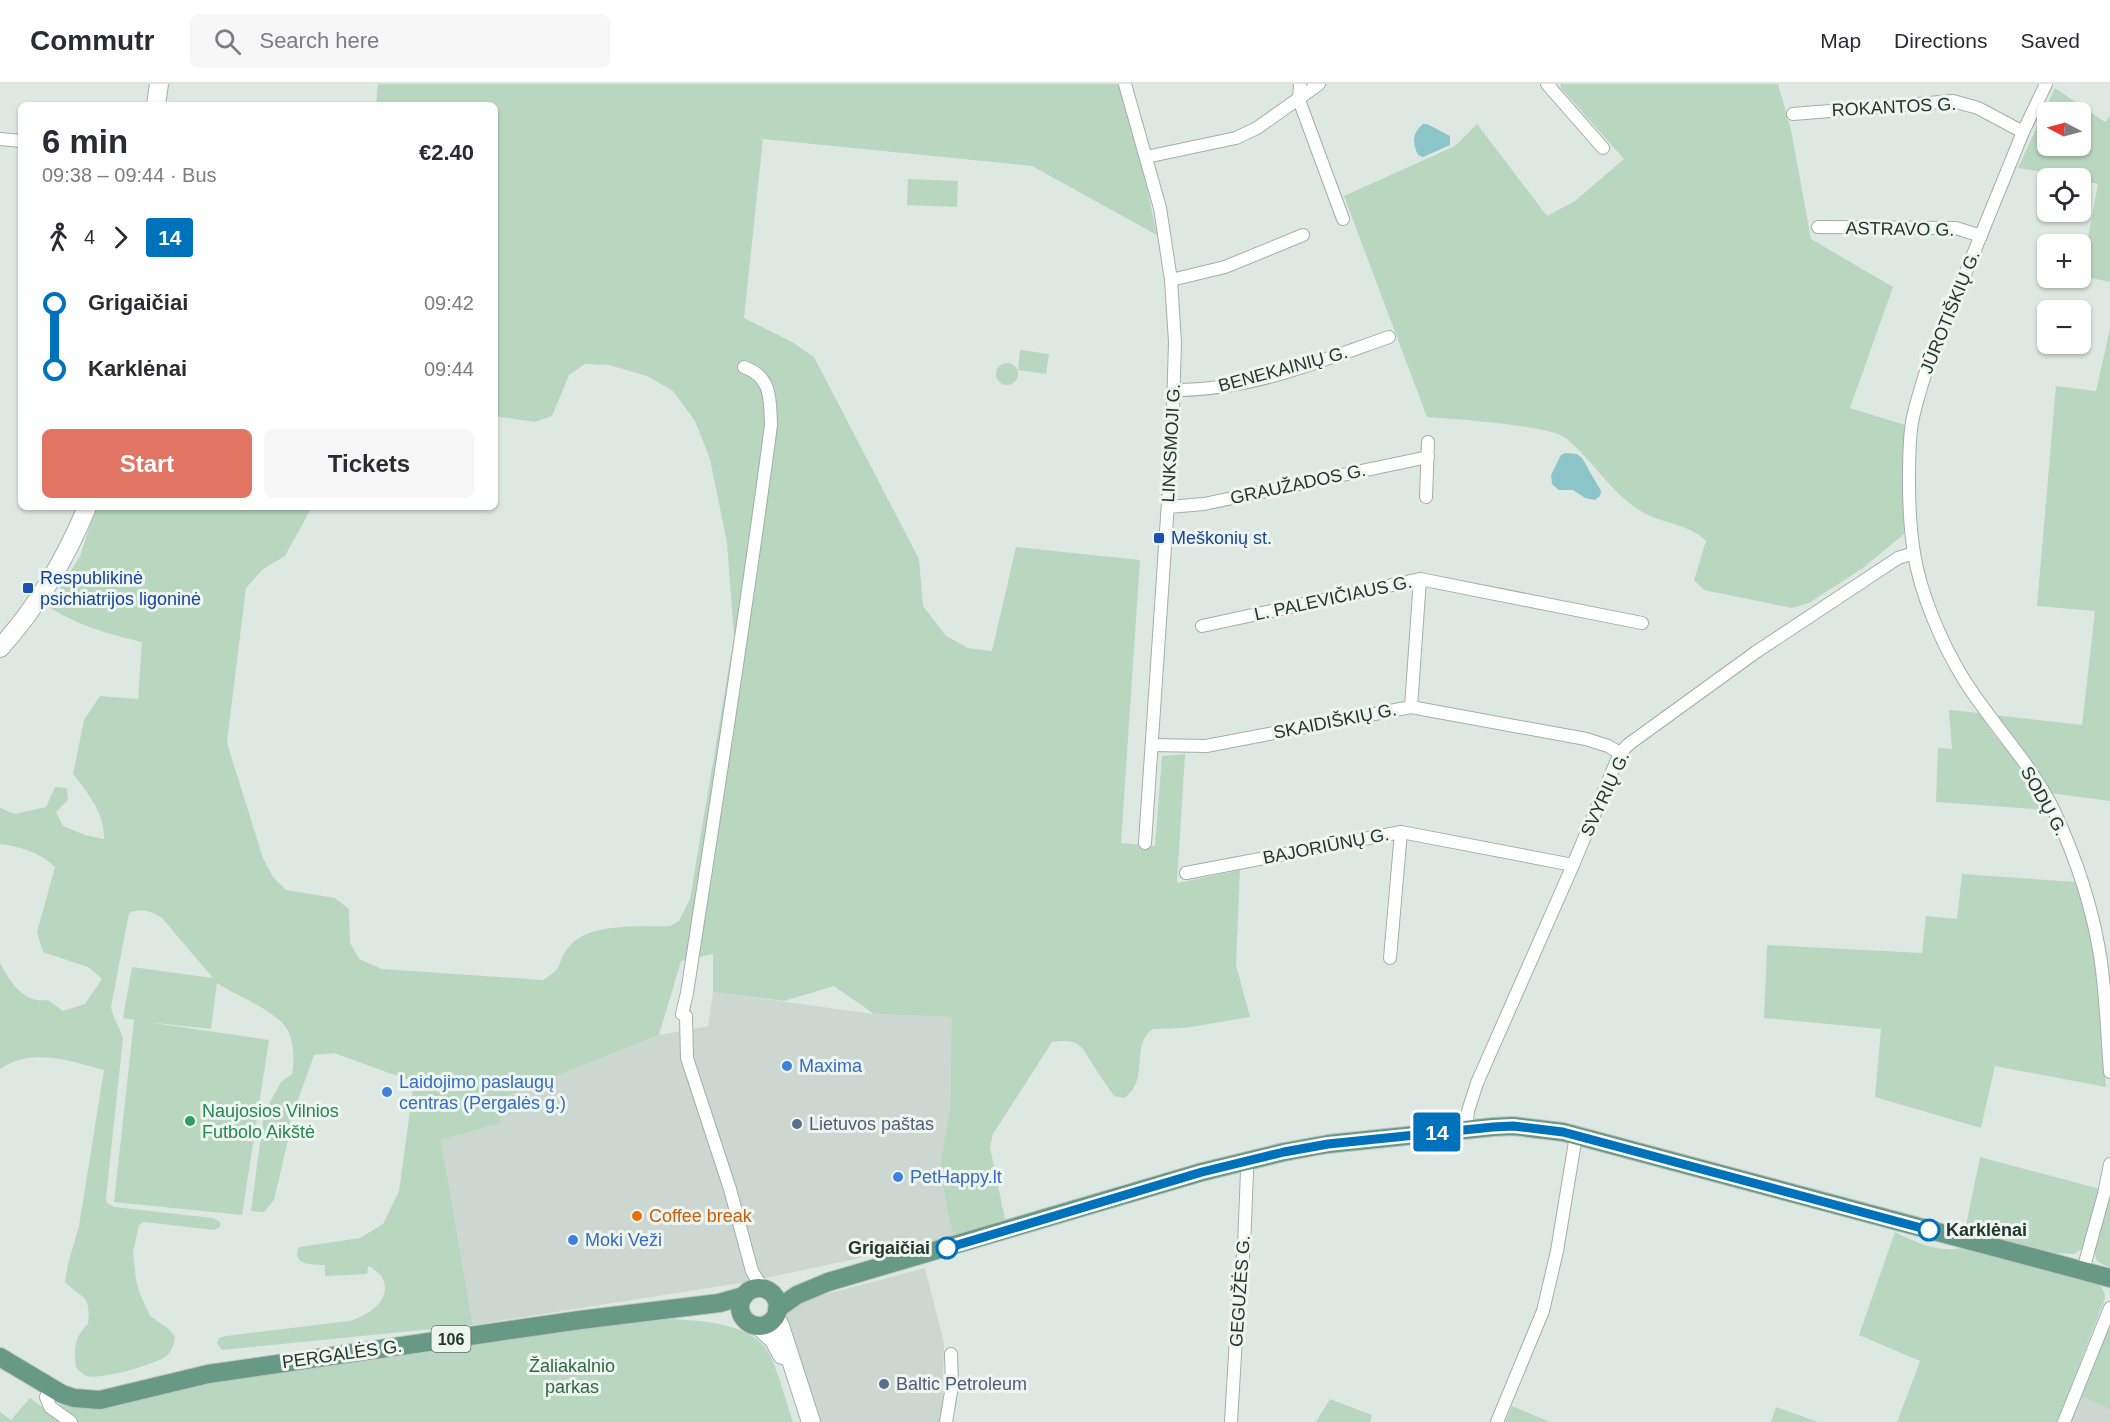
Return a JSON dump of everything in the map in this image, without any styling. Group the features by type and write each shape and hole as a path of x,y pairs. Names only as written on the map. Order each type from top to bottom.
{"main road":[{"path":"156,102 159,84"},
{"path":"0,648 24,622 74,537 86,510"},
{"name":"PERGALĖS G.","path":"771,1317 797,1295 828,1282 1245,1160 1328,1144 1513,1126 1576,1136 2110,1278"},
{"name":"PERGALĖS G.","path":"0,1357 50,1388 74,1398 100,1400 226,1371 580,1320 719,1303 756,1292 828,1282"},
{"path":"756,1292 775,1299 771,1317 749,1324 742,1316 740,1305 756,1292"},
{"name":"PERGALĖS G.","path":"696,1306 718,1308 742,1316"},
{"path":"771,1317 780,1326 811,1422"}],"street":[{"name":"LINKSMOJI G.","path":"1125,84 1160,208 1171,280 1175,342 1175,390 1168,507 1145,843"},
{"path":"1300,84 1299,99 1343,219"},
{"path":"1146,157 1236,138 1257,128 1319,84"},
{"path":"1547,84 1603,148"},
{"name":"JŪROTIŠKIŲ G.","path":"1914,553 1909,469 1914,413 1928,365 2023,132 2046,84"},
{"name":"ROKANTOS G.","path":"1793,114 1953,101 1978,108 2023,132"},
{"path":"0,139 18,141"},
{"name":"ASTRAVO G.","path":"1818,227 1956,228 1981,236"},
{"path":"1171,280 1225,267 1303,235"},
{"name":"BENEKAINIŲ G.","path":"1175,390 1204,390 1239,385 1303,367 1389,337"},
{"path":"744,367 756,371 765,381 770,399 771,425 749,596 682,1014 686,1016 687,1058 730,1189 756,1292"},
{"path":"1426,497 1428,442"},
{"name":"GRAUŽADOS G.","path":"1168,507 1204,504 1428,457"},
{"name":"SVYRIŲ G.","path":"1466,1129 1468,1111 1478,1083 1620,753 1629,744 1756,652 1898,558 1914,553"},
{"name":"SODŲ G.","path":"1914,553 1933,614 1963,677 2042,789 2069,847 2094,923 2104,989 2110,1072"},
{"path":"1411,707 1420,579"},
{"name":"L. PALEVIČIAUS G.","path":"1202,626 1420,579 1642,622"},
{"name":"SKAIDIŠKIŲ G.","path":"1152,745 1206,746 1411,707 1586,739 1608,746 1620,753"},
{"path":"1390,958 1401,832"},
{"name":"BAJORIŪNŲ G.","path":"1186,873 1401,832 1573,865"},
{"path":"1497,1422 1544,1311 1557,1251 1576,1136"},
{"name":"GEGUŽĖS G.","path":"1231,1422 1244,1246 1245,1160"},
{"path":"2083,1270 2110,1164"},
{"path":"2064,1422 2110,1308"},
{"path":"946,1422 952,1386 951,1354"},
{"path":"50,1388 46,1397 50,1407 71,1422"}],"shaded area":[{"path":"713,992 874,1014 953,1017 950,1108 940,1164 947,1211 954,1238 747,1282 473,1325 441,1140 501,1123 499,1099 659,1035 708,1026"},
{"path":"925,1268 944,1343 942,1422 820,1422 784,1320 785,1311 792,1303"},
{"path":"2079,1395 2110,1410 2110,1422 2068,1422"}],"green space":[{"path":"378,84 1118,84 1145,179 1157,235 1032,166 763,139 744,318 792,342 814,357 919,559 923,606 946,636 968,648 992,651 1016,547 1140,560 1121,843 1155,846 1162,756 1185,754 1177,883 1240,870 1236,965 1250,1017 1185,1028 1153,1029 1142,1044 1137,1082 1124,1098 1114,1096 1079,1045 1069,1041 1052,1042 993,1134 990,1147 1006,1224 954,1238 947,1211 940,1164 950,1108 952,1017 874,1014 834,986 784,1001 713,992 713,954 681,961 659,1035 499,1099 501,1123 441,1140 473,1325 222,1350 217,1343 219,1338 349,1321 371,1311 382,1300 385,1285 382,1277 371,1267 368,1267 367,1274 325,1276 325,1265 304,1263 300,1261 297,1253 299,1247 360,1238 383,1224 399,1191 414,1082 334,1053 314,1055 288,1128 288,1140 274,1200 264,1212 251,1211 264,1113 281,1082 292,1074 293,1049 290,1035 278,1019 217,983 211,1029 147,1022 269,1040 242,1215 114,1202 134,1020 123,1018 132,967 213,978 162,918 146,911 134,911 129,913 111,1007 123,1038 107,1203 114,1207 213,1218 220,1222 220,1227 214,1230 144,1222 139,1225 133,1252 136,1280 150,1316 169,1329 175,1337 173,1346 165,1357 150,1364 115,1374 87,1376 76,1367 75,1354 78,1338 88,1324 87,1302 65,1282 79,1226 104,1070 65,1060 38,1057 12,1062 0,1069 0,963 13,984 25,995 32,999 48,1000 63,1011 85,1004 102,979 88,967 43,952 37,932 55,867 29,851 0,844 0,808 15,814 46,807 55,787 67,788 68,800 56,812 63,826 85,835 104,839 99,812 73,774 84,720 100,696 138,699 142,642 94,629 49,607 80,556 95,510 310,510 285,556 263,569 246,588 227,742 263,858 273,877 286,890 335,898 349,909 350,943 359,959 382,969 543,980 558,968 564,954 576,940 601,930 670,926 679,921 690,899 734,637 727,543 710,459 695,421 673,391 647,376 609,365 585,364 569,375 552,416 535,422 498,416 498,102 376,102"},
{"path":"1560,84 1778,84 1791,130 1811,239 1893,287 1850,408 1905,425 1904,534 1863,568 1809,603 1792,608 1704,590 1694,580 1706,541 1683,527 1647,515 1629,503 1567,439 1558,434 1523,426 1427,417 1344,196 1455,146 1477,124 1547,216 1575,201 1624,159 1561,88"},
{"path":"2055,88 2076,102 2049,102"},
{"path":"2091,112 2105,122 2110,116 2110,282 2091,278 2091,234 2089,234 2098,184 2091,182 2091,168 2037,168 2037,171 2018,168 2037,127 2037,156 2091,156"},
{"path":"908,179 958,181 957,207 907,205"},
{"path":"2110,329 2110,801 2049,793 1995,715 2082,725 2095,611 2037,606 2056,386 2096,391"},
{"path":"1020,350 1049,354 1046,374 1018,370"},
{"path":"1007,363 1015,366 1018,374 1015,382 1007,385 999,382 996,374 999,366"},
{"path":"1949,710 1979,713 2018,763 2047,810 1936,802 1938,748 1952,749"},
{"path":"1962,874 2076,882 2094,958 2106,1087 1995,1066 1981,1128 1875,1097 1881,1029 1764,1018 1767,945 1922,953 1926,916 1957,919"},
{"path":"1980,1157 2100,1189 2082,1249 2074,1254 2056,1253 1965,1230"},
{"path":"2110,1192 2110,1268 2097,1261 2094,1252"},
{"path":"1895,1232 1927,1246 1944,1249 1961,1248 2089,1280 2101,1286 2105,1299 2057,1422 1897,1422 1920,1361 1859,1335"},
{"name":"Žaliakalnio parkas","path":"666,1319 722,1325 749,1334 760,1342 775,1367 793,1422 78,1422 59,1408 61,1401 104,1407 118,1406 176,1390 255,1374"},
{"path":"2110,1321 2110,1410 2079,1395"},
{"path":"30,1398 62,1422 0,1422 0,1412 11,1420"},
{"path":"1330,1399 1372,1415 1370,1422 1316,1422"},
{"path":"1512,1406 1550,1422 1505,1422"},
{"path":"1776,1407 1818,1422 1771,1422"}],"water":[{"path":"1423,124 1450,136 1450,145 1423,157 1418,155 1414,138"},
{"path":"1577,454 1582,458 1601,491 1600,496 1595,500 1585,498 1573,490 1559,490 1552,484 1551,475 1561,455"}],"bus line":[{"name":"14","path":"947,1248 1245,1160 1328,1144 1443,1131 1513,1126 1563,1132 1929,1230"}],"place":[{"name":"Meškonių st.","path":"1159,538"},
{"name":"Respublikinė psichiatrijos ligoninė","path":"28,588"},
{"name":"Maxima","path":"787,1066"},
{"name":"Laidojimo paslaugų centras (Pergalės g.)","path":"387,1092"},
{"name":"Naujosios Vilnios Futbolo Aikštė","path":"190,1121"},
{"name":"Lietuvos paštas","path":"797,1124"},
{"name":"PetHappy.lt","path":"898,1177"},
{"name":"Coffee break","path":"637,1216"},
{"name":"Karklėnai","path":"1929,1230"},
{"name":"Moki Veži","path":"573,1240"},
{"name":"Grigaičiai","path":"947,1248"},
{"name":"Baltic Petroleum","path":"884,1384"}]}
